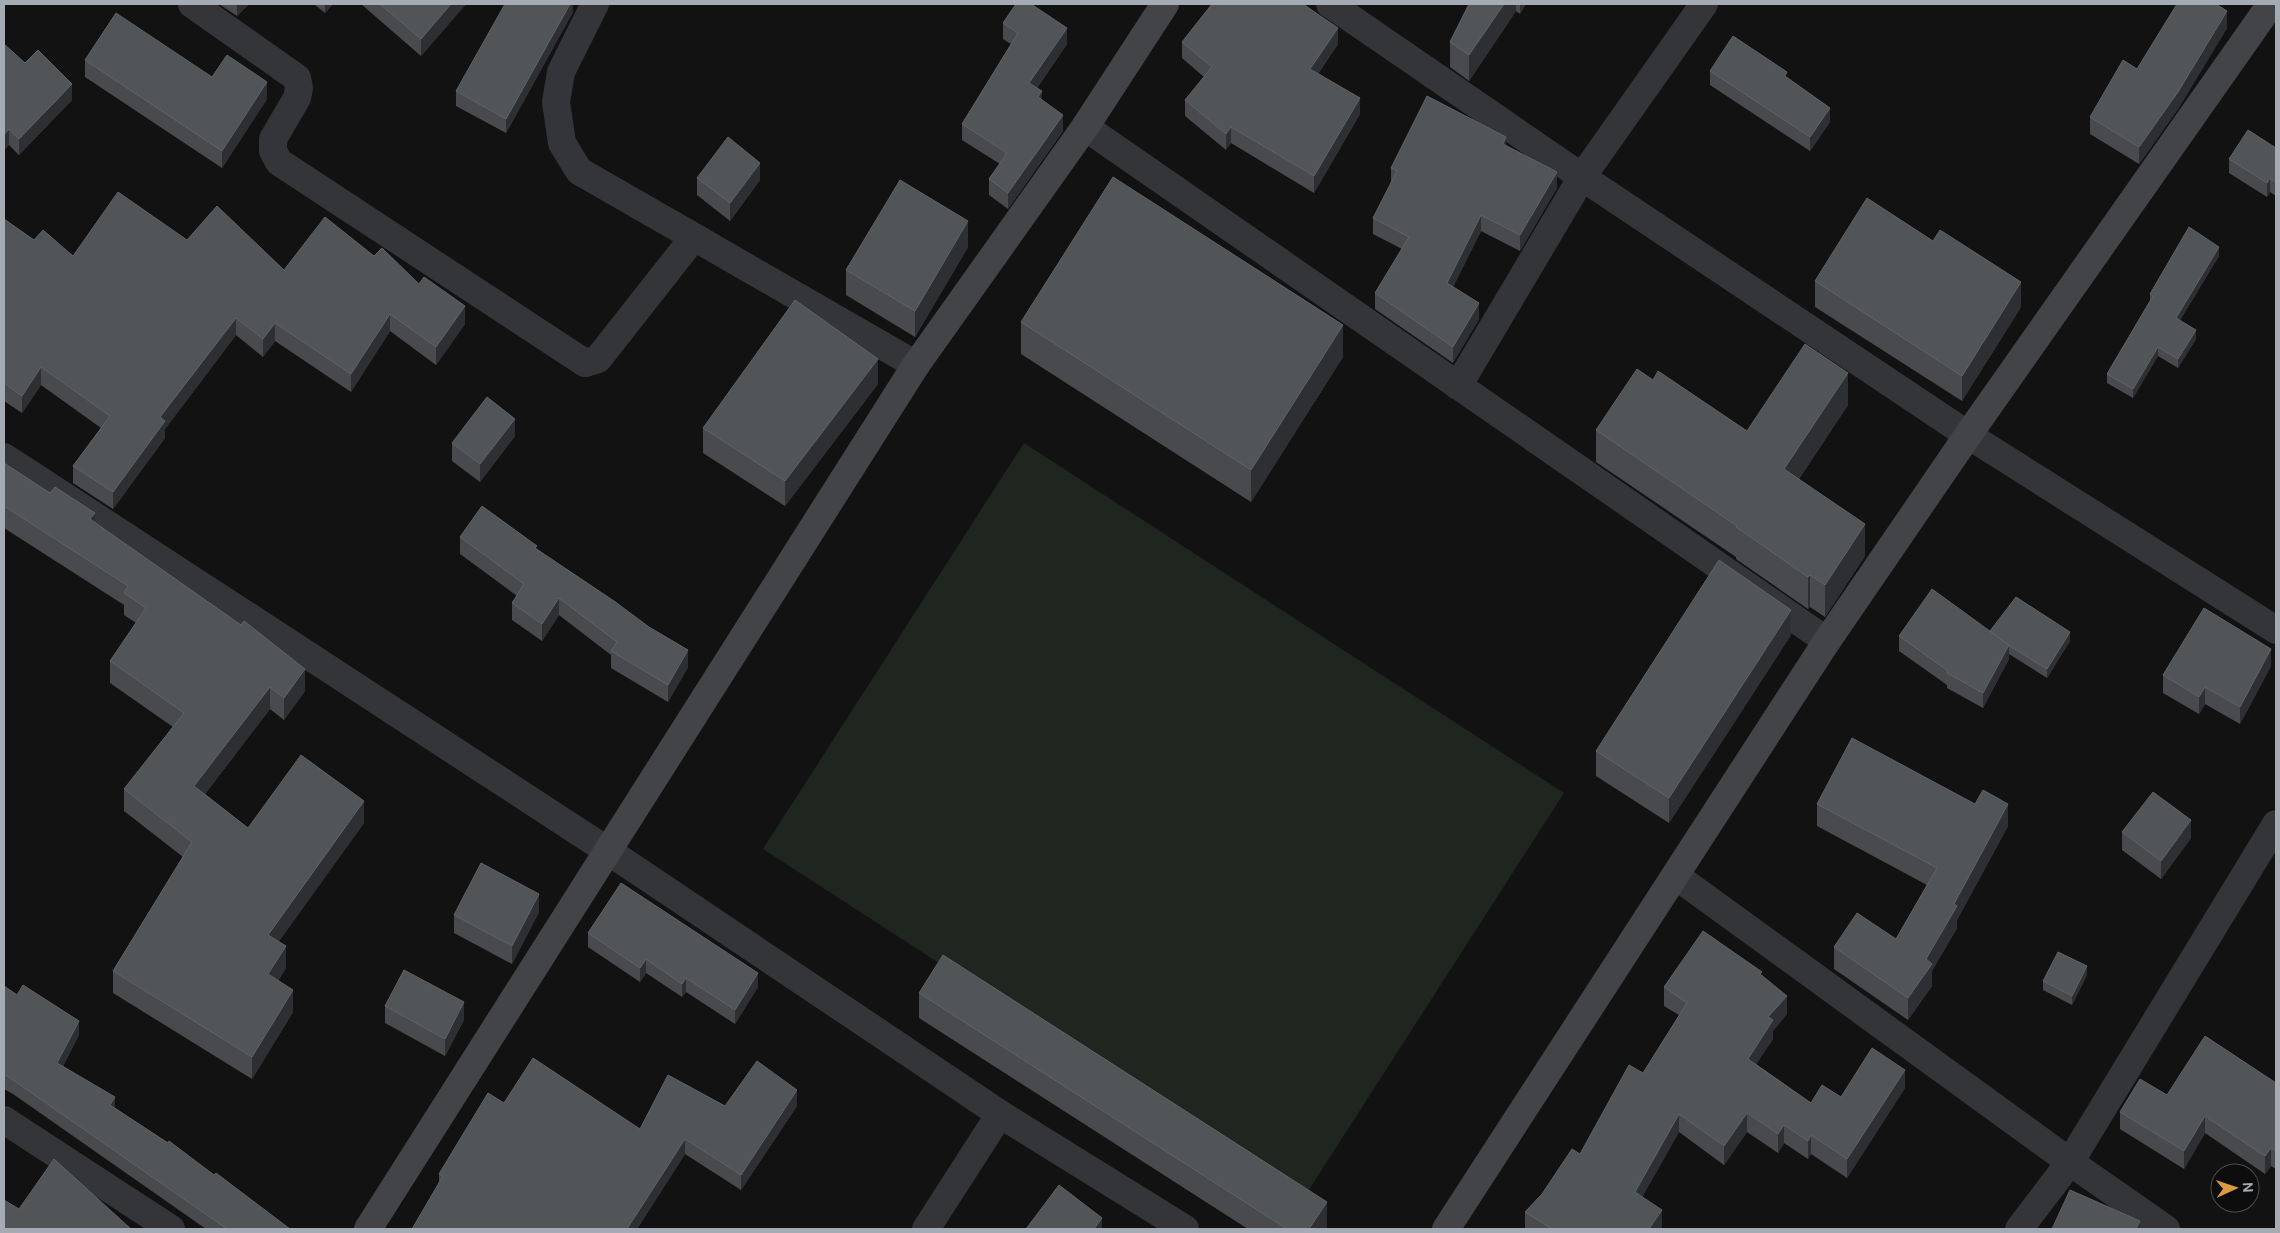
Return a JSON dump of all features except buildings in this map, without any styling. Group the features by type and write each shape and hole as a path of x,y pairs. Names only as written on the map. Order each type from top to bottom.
{"street":[{"path":"192,4 297,78 299,88 297,98 273,139 273,151 279,162 585,362 598,358 694,237"},
{"path":"595,4 561,72 556,102 562,143 579,171 916,365"},
{"path":"368,1229 916,365 1085,127 1164,4"},
{"path":"1330,4 1582,177 1968,435 2276,630"},
{"path":"1458,386 1582,177 1704,4"},
{"path":"1446,1229 1827,641 1968,435 2271,4"},
{"path":"1085,127 1827,641"},
{"path":"4,456 608,851 1000,1114 1185,1229"},
{"path":"2019,1229 2070,1162 2276,824"},
{"path":"1676,876 2070,1162 2166,1229"},
{"path":"926,1229 1000,1114"},
{"path":"4,1120 171,1229"}],"shaded area":[{"path":"1024,443 1564,793 1303,1199 763,849"}]}
